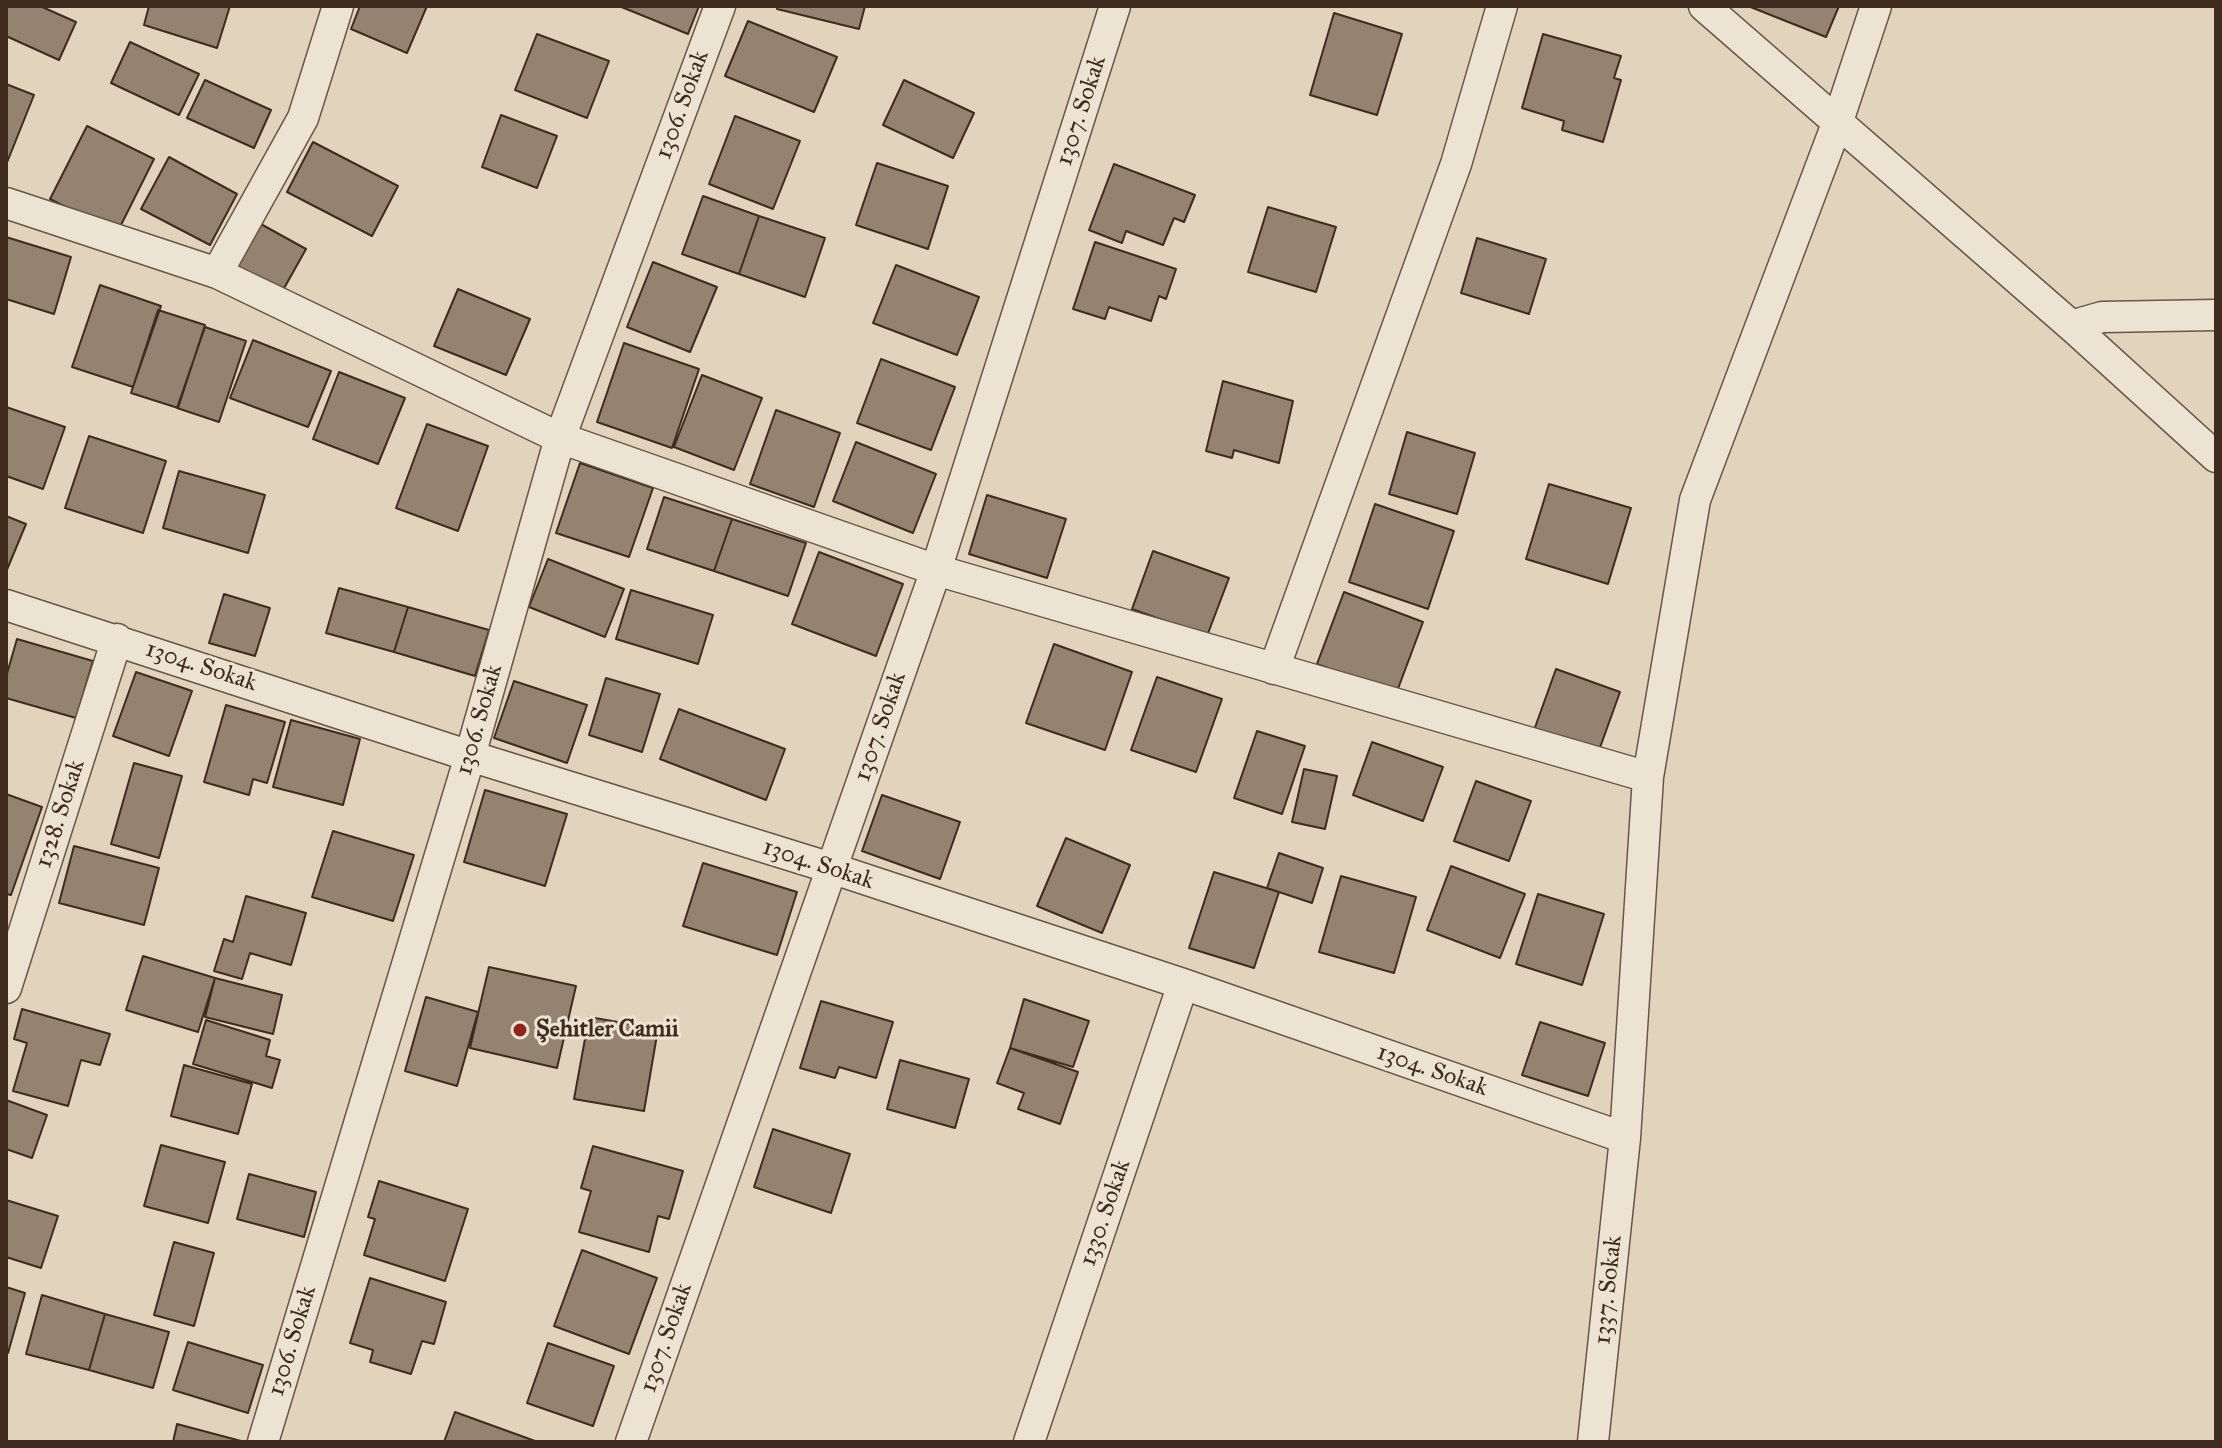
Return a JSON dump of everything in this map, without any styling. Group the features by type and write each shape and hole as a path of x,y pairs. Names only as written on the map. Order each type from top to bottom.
{"street":[{"path":"217,273 303,118 338,6"},
{"name":"1306. Sokak","path":"263,1442 470,756 560,438 720,6"},
{"name":"1307. Sokak","path":"631,1442 936,570 1115,6"},
{"path":"1274,669 1456,164 1502,6"},
{"path":"1704,6 2075,329 2216,457"},
{"name":"1337. Sokak","path":"1593,1442 1625,1138 1648,777 1695,500 1838,121 1876,6"},
{"path":"6,203 217,273 560,438 936,570 1648,777"},
{"path":"2075,329 2081,323 2102,317 2216,315"},
{"name":"1304. Sokak","path":"6,605 470,756 831,868 1183,984 1625,1138"},
{"name":"1328. Sokak","path":"6,988 117,639"},
{"name":"1330. Sokak","path":"1029,1442 1183,984"}],"building":[{"path":"6,6 40,6 76,22 59,60 6,36"},
{"path":"149,6 230,6 217,48 144,25"},
{"path":"360,6 427,6 407,53 351,29"},
{"path":"619,6 699,6 688,34"},
{"path":"778,6 865,6 859,29 777,9"},
{"path":"1748,6 1839,6 1826,37"},
{"path":"1334,13 1402,34 1377,115 1310,95"},
{"path":"748,21 837,57 814,112 725,76"},
{"path":"537,34 609,61 587,118 515,90"},
{"path":"1543,34 1621,56 1614,78 1621,80 1603,142 1562,130 1564,121 1522,108"},
{"path":"130,42 199,74 179,115 111,83"},
{"path":"205,80 271,110 254,148 187,118"},
{"path":"904,80 974,113 953,158 883,125"},
{"path":"6,84 34,95 6,165"},
{"path":"501,115 557,136 537,188 482,167"},
{"path":"735,116 800,141 773,209 709,184"},
{"path":"87,126 154,159 117,233 50,199"},
{"path":"313,142 398,186 372,236 287,192"},
{"path":"169,157 237,194 210,245 141,209"},
{"path":"877,163 948,186 928,249 856,225"},
{"path":"1114,164 1195,195 1184,222 1174,218 1163,245 1126,231 1122,243 1089,230"},
{"path":"703,196 759,216 739,274 682,254"},
{"path":"1268,207 1336,227 1316,292 1248,272"},
{"path":"759,216 825,238 805,297 739,274"},
{"path":"259,223 306,249 282,292 235,266"},
{"path":"6,237 71,257 54,314 6,299"},
{"path":"1477,238 1546,259 1529,314 1461,293"},
{"path":"1095,242 1176,269 1166,299 1159,296 1151,321 1109,307 1105,319 1073,309"},
{"path":"653,262 717,287 690,352 627,327"},
{"path":"896,265 979,297 957,355 873,323"},
{"path":"100,285 161,306 133,387 72,367"},
{"path":"458,289 530,319 506,375 434,346"},
{"path":"158,310 205,325 178,408 131,393"},
{"path":"205,327 246,341 219,422 177,408"},
{"path":"253,340 331,371 308,427 230,398"},
{"path":"624,343 699,369 672,448 597,422"},
{"path":"881,359 955,387 931,450 857,423"},
{"path":"339,372 405,398 378,464 313,439"},
{"path":"702,375 762,398 734,470 674,447"},
{"path":"1223,381 1293,401 1279,463 1234,450 1232,458 1206,451"},
{"path":"6,407 65,427 43,489 6,476"},
{"path":"776,410 840,433 814,507 750,484"},
{"path":"427,424 488,446 458,531 396,508"},
{"path":"1407,432 1475,453 1457,514 1389,494"},
{"path":"89,436 166,461 143,533 65,508"},
{"path":"856,442 936,474 913,533 833,501"},
{"path":"580,463 653,488 629,557 556,533"},
{"path":"179,471 265,495 248,553 163,528"},
{"path":"1549,484 1631,508 1608,584 1526,559"},
{"path":"987,495 1066,519 1047,578 969,554"},
{"path":"664,497 732,519 714,571 647,549"},
{"path":"1375,504 1454,531 1428,609 1349,582"},
{"path":"6,516 26,524 6,572"},
{"path":"732,519 806,543 788,596 714,571"},
{"path":"1153,551 1229,578 1207,636 1132,609"},
{"path":"819,552 903,584 876,656 792,624"},
{"path":"548,559 624,589 605,637 529,607"},
{"path":"339,588 408,607 394,652 326,633"},
{"path":"631,590 713,615 698,664 616,639"},
{"path":"1344,592 1423,622 1396,694 1317,664"},
{"path":"224,594 270,608 255,656 209,643"},
{"path":"408,607 489,630 475,676 394,652"},
{"path":"17,639 93,661 76,718 6,698 6,677"},
{"path":"1054,644 1132,672 1105,750 1026,723"},
{"path":"1556,669 1620,692 1597,756 1533,733"},
{"path":"136,672 192,691 169,756 113,736"},
{"path":"1157,677 1222,699 1196,772 1131,750"},
{"path":"606,678 660,694 642,752 589,735"},
{"path":"514,681 587,705 567,763 494,738"},
{"path":"226,705 285,722 267,783 253,779 249,795 204,782"},
{"path":"679,709 785,749 766,800 660,759"},
{"path":"291,720 360,739 343,805 273,787"},
{"path":"1257,731 1305,746 1282,814 1234,798"},
{"path":"1372,742 1443,767 1423,821 1353,795"},
{"path":"134,763 182,776 159,858 111,844"},
{"path":"1304,769 1337,776 1325,829 1292,822"},
{"path":"1476,781 1531,801 1509,861 1454,841"},
{"path":"485,790 567,814 545,886 464,862"},
{"path":"6,794 42,807 11,895 6,894"},
{"path":"882,795 960,822 940,879 862,851"},
{"path":"333,831 414,855 393,921 312,897"},
{"path":"1066,838 1130,865 1102,933 1037,906"},
{"path":"74,846 159,868 144,925 59,903"},
{"path":"1279,853 1323,868 1312,903 1267,888"},
{"path":"703,863 797,892 777,955 683,926"},
{"path":"1451,866 1525,894 1500,958 1427,930"},
{"path":"1214,872 1279,892 1254,968 1189,948"},
{"path":"1341,876 1416,897 1394,973 1319,952"},
{"path":"1538,894 1604,914 1582,985 1516,964"},
{"path":"246,896 306,913 291,965 250,953 242,979 214,971 224,939 233,942"},
{"path":"143,956 215,978 198,1032 126,1010"},
{"name":"Şehitler Camii","path":"489,967 576,986 557,1068 470,1048"},
{"path":"215,978 282,995 273,1034 205,1017"},
{"path":"426,997 478,1012 457,1086 405,1071"},
{"path":"1024,999 1089,1021 1073,1067 1010,1048"},
{"path":"821,1001 893,1022 876,1078 839,1067 835,1078 800,1068"},
{"path":"22,1009 110,1034 100,1065 81,1060 68,1106 13,1091 27,1043 14,1039"},
{"path":"589,1017 658,1029 644,1111 574,1099"},
{"path":"206,1020 270,1040 266,1056 280,1060 272,1088 193,1064"},
{"path":"1540,1022 1605,1043 1588,1096 1522,1075"},
{"path":"1010,1048 1078,1072 1060,1124 1018,1109 1024,1093 997,1083"},
{"path":"900,1060 969,1079 955,1128 887,1109"},
{"path":"184,1065 252,1084 238,1134 171,1116"},
{"path":"6,1100 47,1115 32,1158 6,1149"},
{"path":"773,1129 850,1154 831,1213 754,1187"},
{"path":"161,1145 225,1162 208,1223 144,1206"},
{"path":"593,1146 683,1171 669,1219 658,1216 649,1252 579,1232 591,1191 581,1188"},
{"path":"249,1174 316,1192 304,1237 237,1219"},
{"path":"379,1181 468,1209 445,1281 364,1255 375,1219 368,1217"},
{"path":"6,1200 58,1216 41,1268 6,1257"},
{"path":"174,1242 214,1253 194,1326 154,1315"},
{"path":"582,1250 657,1278 629,1354 554,1326"},
{"path":"370,1278 446,1302 434,1344 422,1341 411,1374 370,1362 373,1350 350,1343"},
{"path":"6,1287 25,1293 8,1353 6,1352"},
{"path":"42,1295 105,1314 89,1370 26,1354"},
{"path":"105,1314 169,1332 153,1388 89,1370"},
{"path":"188,1342 263,1365 248,1413 173,1390"},
{"path":"548,1343 614,1366 593,1426 527,1403"},
{"path":"455,1412 535,1441 444,1442"},
{"path":"177,1424 241,1441 173,1442"}],"place":[{"name":"Şehitler Camii","path":"520,1030"}]}
